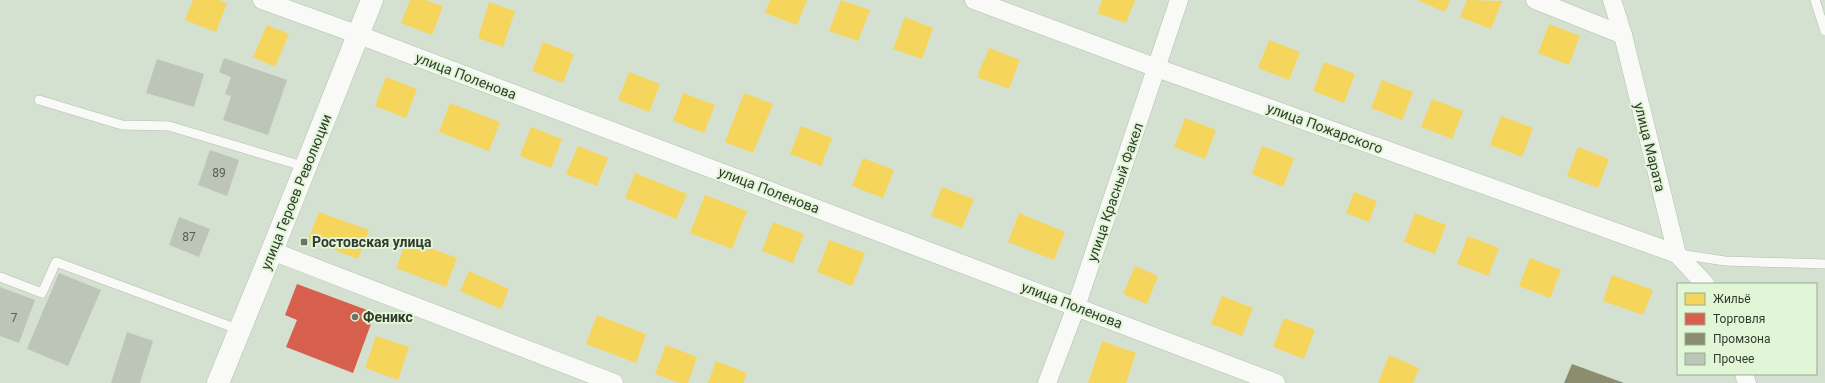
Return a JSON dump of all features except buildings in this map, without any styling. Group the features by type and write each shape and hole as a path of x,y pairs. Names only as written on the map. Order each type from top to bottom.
{"street":[{"name":"улица Поленова","path":"262,0 359,35 1276,383"},
{"name":"улица Героев Революции","path":"218,383 306,168 372,0"},
{"name":"улица Пожарского","path":"974,0 1157,68 1677,254"},
{"name":"улица Красный Факел","path":"1047,383 1076,307 1179,0"},
{"path":"1535,0 1623,35"},
{"name":"улица Марата","path":"1612,0 1623,35 1677,254 1704,283"},
{"path":"272,251 614,383"}],"lane":[{"path":"1815,0 1825,31"},
{"path":"39,100 122,124 169,126 306,168"},
{"path":"1677,254 1724,261 1825,264"},
{"path":"0,277 42,293 56,262 240,330"}],"place":[{"name":"Ростовская улица","path":"304,242"},
{"name":"Феникс","path":"355,317"}]}
